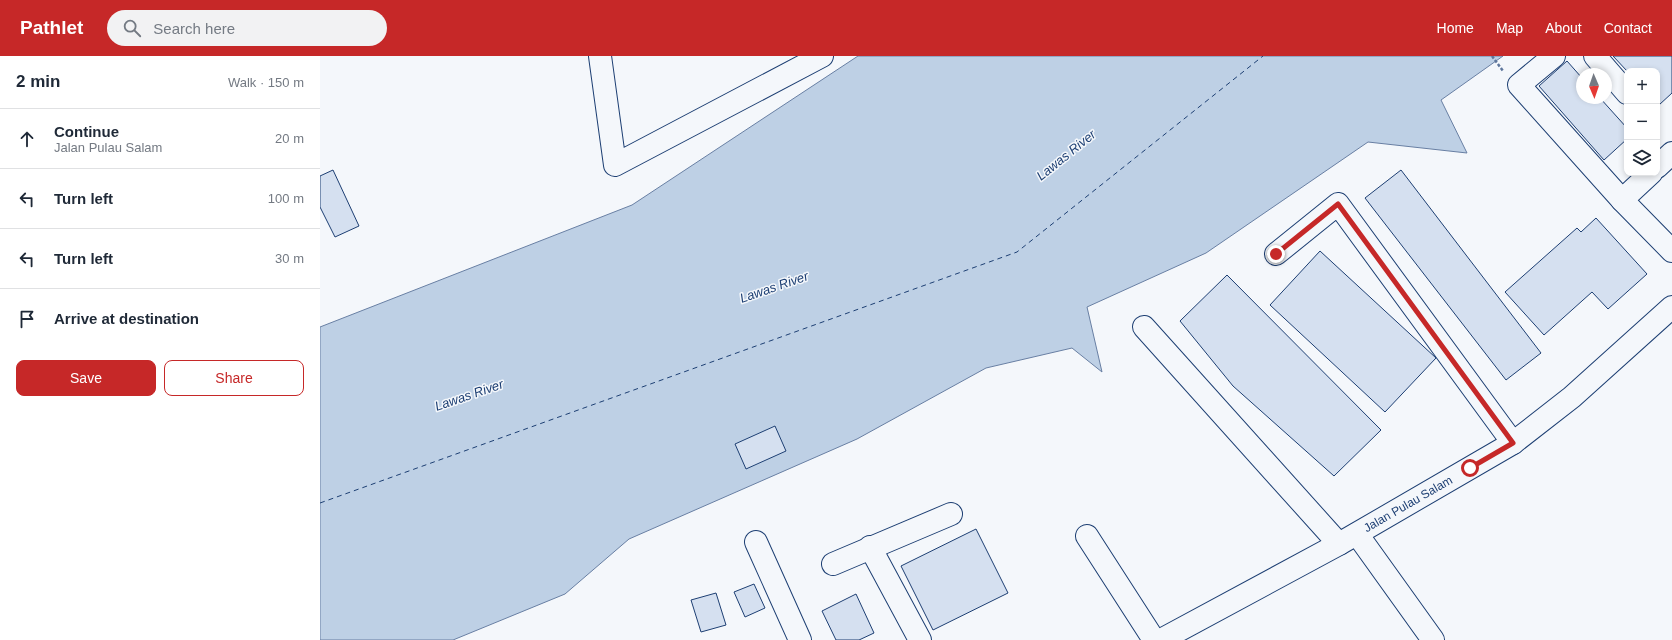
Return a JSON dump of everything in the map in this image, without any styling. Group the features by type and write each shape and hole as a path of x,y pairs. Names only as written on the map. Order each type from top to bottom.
{"street":[{"path":"600,56 615,165 822,56"},
{"path":"1554,56 1519,84 1622,200 1668,240"},
{"path":"1595,56 1624,90"},
{"path":"1660,164 1672,153"},
{"path":"1622,200 1648,176"},
{"path":"1276,254 1338,204 1513,443"},
{"name":"Jalan Pulau Salam","path":"1161,640 1348,539 1513,443 1572,397 1672,307"},
{"path":"1144,327 1348,539 1433,640"},
{"path":"832,564 951,514"},
{"path":"1087,536 1154,640"},
{"path":"756,542 800,640"},
{"path":"870,547 920,640"}],"water":[{"name":"Lawas River","path":"858,56 1503,56 1441,100 1467,153 1368,142 1206,253 1087,307 1102,372 1072,348 986,368 857,439 629,539 565,594 453,640 320,640 320,327 632,205"}],"building":[{"path":"1613,56 1672,56 1672,93 1660,104 1660,68 1624,68"},
{"path":"1567,61 1576,71 1576,104 1605,104 1624,125 1624,142 1604,160 1539,86"},
{"path":"333,170 359,226 335,237 320,207 320,176"},
{"path":"1401,170 1541,353 1506,380 1365,198"},
{"path":"1596,218 1647,274 1608,309 1592,292 1544,335 1505,292 1577,228 1581,232"},
{"path":"1320,251 1436,358 1385,412 1270,305"},
{"path":"1227,275 1381,430 1334,476 1233,386 1180,321"},
{"path":"775,426 786,451 746,469 735,444"},
{"path":"976,529 1008,593 933,630 901,566"},
{"path":"754,584 765,608 745,617 734,592"},
{"path":"716,593 726,625 701,632 691,600"},
{"path":"856,594 874,633 859,640 836,640 822,611"}],"ferry route":[{"path":"320,503 1017,252 1263,56"}],"route":[{"path":"1276,254 1338,204 1513,443 1470,468"}]}
